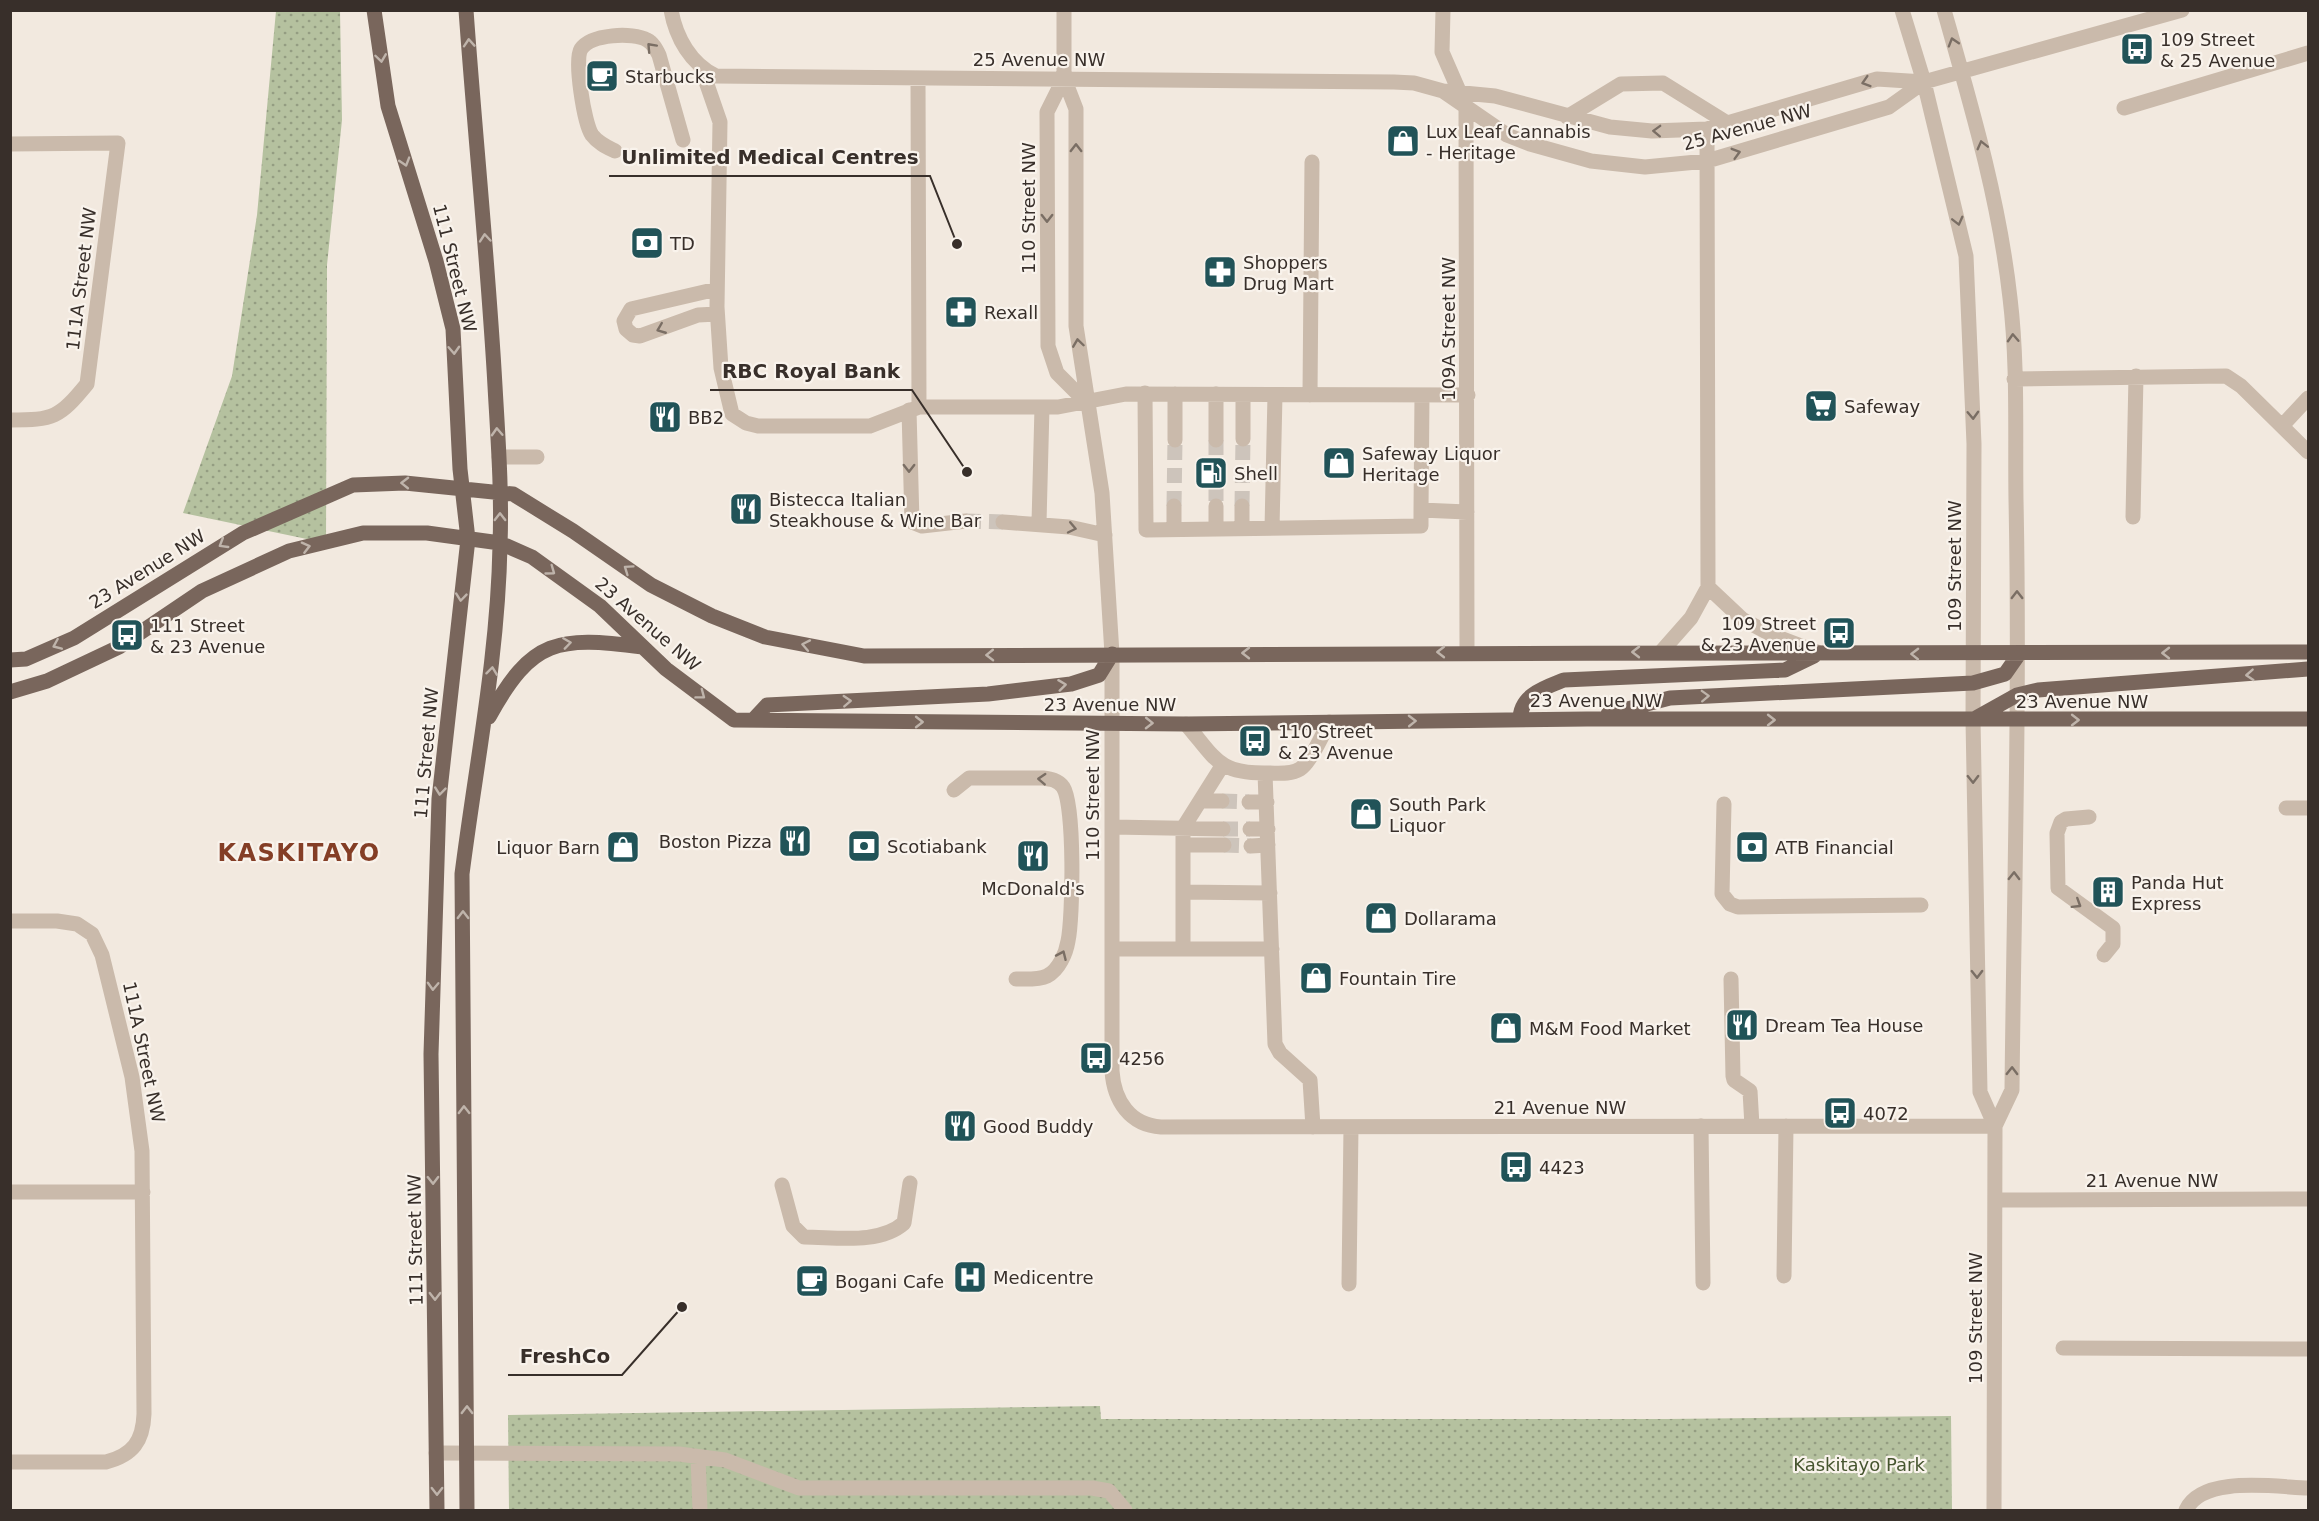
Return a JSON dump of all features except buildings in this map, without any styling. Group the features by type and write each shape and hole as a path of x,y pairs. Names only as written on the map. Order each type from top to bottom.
{"main road":[{"name":"111 Street NW","path":"374,10 388,106 436,261 453,329 460,469 464,488 468,539 439,811 431,1054 437,1510"},
{"name":"111 Street NW","path":"466,10 488,275 500,491 500,543 493,663 474,775 462,874 467,1510"},
{"name":"23 Avenue NW","path":"10,660 26,658 74,638 243,533 353,485 405,483 513,494 573,531 651,585 712,616 765,637 864,656 1467,652 1974,655 2308,652"},
{"name":"23 Avenue NW","path":"10,692 47,681 119,648 202,591 289,551 363,533 427,533 500,543 532,557 600,606 666,669 734,720 1186,724 1587,719 2308,719"},
{"path":"484,725 506,685 522,665 556,645 591,640 643,647"},
{"path":"753,720 767,705 988,694 1080,682 1099,675 1112,654"},
{"path":"1520,720 1520,710 1534,692 1564,680 1785,670 1820,654"},
{"path":"1587,719 1670,698 1973,683 2005,674 2019,654"},
{"path":"1973,720 2017,695 2038,690 2308,669"}],"street":[{"path":"671,10 681,41 702,70 720,122 717,314 722,368 729,406 737,419 758,426 870,426 914,408 1058,407 1145,393 1468,394"},
{"name":"110 Street NW","path":"1064,10 1065,78 1076,109 1076,326 1085,401 1094,432 1105,536 1112,654 1113,1083 1120,1104 1129,1115"},
{"name":"109A Street NW","path":"1443,10 1442,52 1463,100 1468,394 1467,652"},
{"name":"109 Street NW","path":"1902,10 1924,82 1966,256 1974,444 1973,720 1980,1092 1995,1126 1994,1510"},
{"name":"109 Street NW","path":"1944,10 1986,161 2003,248 2010,299 2014,379 2019,654 2012,1090 1995,1126"},
{"name":"25 Avenue NW","path":"1463,100 1495,96 1610,127 1652,131 1707,129 1877,79 1924,82 2182,10"},
{"path":"615,151 597,141 591,133 579,71 579,52 583,46 597,37 638,37 653,45 659,55 683,140"},
{"path":"2124,108 2308,53"},
{"name":"25 Avenue NW","path":"702,70 716,76 731,78 1065,78 1414,83 1443,91 1463,100 1507,135 1557,153 1591,161 1645,167 1707,161 1889,107 1924,82"},
{"path":"918,78 912,522 922,526 966,521"},
{"name":"110 Street NW","path":"1065,78 1047,112 1048,337 1057,373 1085,401"},
{"path":"1568,117 1622,84 1663,83 1729,124"},
{"path":"1660,652 1691,618 1708,587 1707,129"},
{"name":"111A Street NW","path":"10,144 118,143 87,384 65,411 41,420 10,420"},
{"path":"1310,395 1312,162"},
{"path":"717,289 631,309 624,321 626,329 633,335 640,336 698,315 717,314"},
{"path":"2133,517 2136,376"},
{"path":"2014,379 2226,376 2241,386 2308,452"},
{"path":"1145,393 1146,530 1421,526 1422,395"},
{"path":"1175,394 1175,440"},
{"path":"1216,394 1216,440"},
{"path":"1243,394 1243,439"},
{"path":"1272,528 1275,395"},
{"path":"2282,426 2308,398"},
{"path":"1039,523 1042,407"},
{"path":"498,457 537,457"},
{"path":"1174,506 1174,530"},
{"path":"1216,506 1216,529"},
{"path":"1242,506 1242,529"},
{"path":"1421,510 1467,512"},
{"path":"1003,522 1039,523 1105,536"},
{"path":"1708,587 1742,619 1772,635 1820,654"},
{"path":"1186,724 1222,766 1233,771 1289,773 1300,769 1329,722"},
{"path":"1183,949 1183,828 1222,766"},
{"path":"1265,773 1275,1044 1280,1053 1310,1080 1313,1127"},
{"path":"954,790 969,778 1043,778 1062,784 1067,794 1070,823 1071,917 1068,941 1057,967 1048,976 1016,979"},
{"path":"1200,801 1222,801"},
{"path":"1249,802 1266,802"},
{"path":"1724,804 1722,894 1730,904 1738,907 1921,905"},
{"path":"2286,808 2308,808"},
{"path":"2089,817 2066,819 2058,828 2058,888 2113,928 2113,944 2104,955"},
{"path":"1112,827 1223,829"},
{"path":"1250,829 1268,829"},
{"path":"1183,845 1224,845"},
{"path":"1251,846 1268,845"},
{"path":"1183,892 1270,893"},
{"name":"111A Street NW","path":"10,921 57,921 84,928 92,934 102,955 129,1060 140,1127 143,1192 144,1414 144,1428 135,1448 128,1454 106,1462 10,1462"},
{"path":"1112,950 1272,949"},
{"path":"1731,979 1733,1077 1752,1094 1752,1126"},
{"name":"21 Avenue NW","path":"1129,1115 1148,1126 1161,1127 1995,1126"},
{"path":"1701,1126 1703,1283"},
{"path":"1784,1276 1786,1126"},
{"path":"1349,1284 1351,1127"},
{"path":"782,1185 793,1226 804,1237 868,1237 893,1233 904,1223 910,1184"},
{"path":"10,1192 143,1192"},
{"name":"21 Avenue NW","path":"1995,1200 2308,1199"},
{"path":"2063,1348 2308,1349"},
{"path":"436,1453 679,1454 725,1460 799,1488 1092,1488 1109,1491 1117,1497 1125,1510"},
{"path":"698,1457 700,1510"},
{"path":"2190,1504 2217,1488 2308,1488"}],"green space":[{"path":"276,11 340,11 342,120 327,265 326,543 183,513 232,376 257,215"},
{"name":"Kaskitayo Park","path":"1100,1406 1101,1419 1667,1419 1951,1416 1952,1510 509,1510 508,1415"}],"tunnel":[{"path":"1242,506 1243,439"},
{"path":"1174,506 1175,440"},
{"path":"1216,440 1216,506"},
{"path":"966,521 1003,522"},
{"path":"1222,801 1249,802"},
{"path":"1223,829 1250,829"},
{"path":"1224,845 1251,846"}],"place":[{"name":"109 Street & 25 Avenue","path":"2137,49"},
{"name":"Starbucks","path":"602,76"},
{"name":"Lux Leaf Cannabis - Heritage","path":"1403,141"},
{"name":"TD","path":"647,243"},
{"name":"Unlimited Medical Centres","path":"957,244"},
{"name":"Shoppers Drug Mart","path":"1220,272"},
{"name":"Rexall","path":"961,312"},
{"name":"Safeway","path":"1821,406"},
{"name":"BB2","path":"665,417"},
{"name":"Safeway Liquor Heritage","path":"1339,463"},
{"name":"RBC Royal Bank","path":"967,472"},
{"name":"Shell","path":"1211,473"},
{"name":"Bistecca Italian Steakhouse & Wine Bar","path":"746,509"},
{"name":"109 Street & 23 Avenue","path":"1839,633"},
{"name":"111 Street & 23 Avenue","path":"127,635"},
{"name":"110 Street & 23 Avenue","path":"1255,741"},
{"name":"South Park Liquor","path":"1366,814"},
{"name":"Boston Pizza","path":"795,841"},
{"name":"Scotiabank","path":"864,846"},
{"name":"Liquor Barn","path":"623,847"},
{"name":"ATB Financial","path":"1752,847"},
{"name":"McDonald's","path":"1033,856"},
{"name":"Panda Hut Express","path":"2108,892"},
{"name":"Dollarama","path":"1381,918"},
{"name":"Fountain Tire","path":"1316,978"},
{"name":"Dream Tea House","path":"1742,1025"},
{"name":"M&M Food Market","path":"1506,1028"},
{"name":"4256","path":"1096,1058"},
{"name":"4072","path":"1840,1113"},
{"name":"Good Buddy","path":"960,1126"},
{"name":"4423","path":"1516,1167"},
{"name":"Medicentre","path":"970,1277"},
{"name":"Bogani Cafe","path":"812,1281"},
{"name":"FreshCo","path":"682,1307"}],"district":[{"name":"KASKITAYO","path":"299,853"}]}
